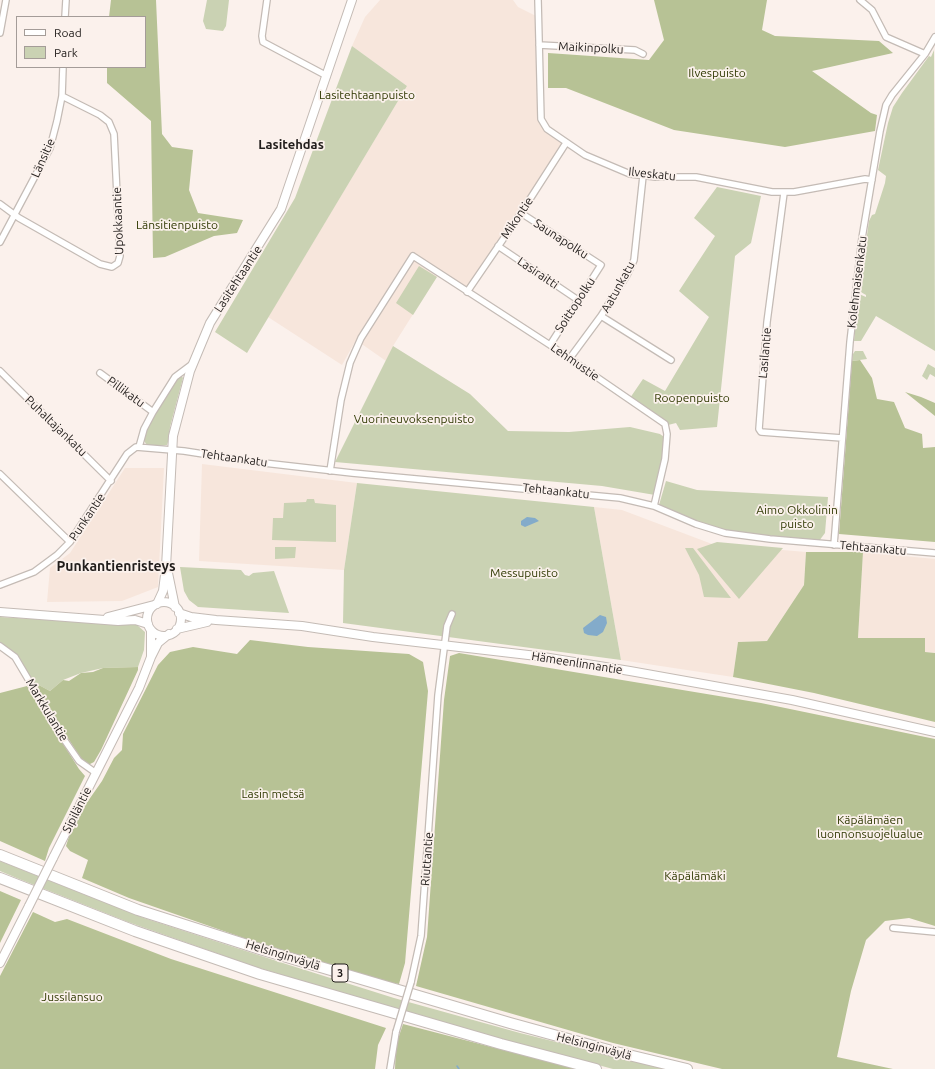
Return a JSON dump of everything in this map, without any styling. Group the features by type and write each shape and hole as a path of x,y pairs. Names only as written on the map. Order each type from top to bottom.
{"highway":[{"name":"Helsinginväylä","path":"0,855 138,910 263,950 517,1025 612,1051 687,1069"},
{"name":"Helsinginväylä","path":"0,878 136,931 260,974 501,1044 596,1069"}],"main road":[{"name":"Lasitehtaantie","path":"155,605 163,592 166,567 172,450 178,414 192,365 210,322 281,208 352,0"},
{"name":"Lasitehtaantie","path":"166,567 177,610"},
{"path":"0,612 99,618 135,620 150,627 160,635 170,634 177,629 180,623 177,610 166,602 99,618"},
{"path":"150,627 148,612 155,605"},
{"name":"Hämeenlinnantie","path":"177,610 191,617 302,626 445,646 537,656 792,700 935,732"},
{"name":"Hämeenlinnantie","path":"177,629 216,620"},
{"name":"Sipiläntie","path":"150,627 151,657"},
{"name":"Sipiläntie","path":"0,963 139,688 158,643 170,634"}],"street":[{"path":"0,33 6,0"},
{"path":"65,16 66,0"},
{"path":"267,0 262,36 263,42 327,76"},
{"name":"Ilveskatu","path":"538,0 541,119 547,130 566,143 603,164 617,170 642,176 696,178 784,193 865,179 872,180"},
{"path":"860,0 872,10 886,37 925,54"},
{"name":"Kolehmaisenkatu","path":"834,545 853,315 862,238 880,131 886,106 892,95 925,54 935,36"},
{"name":"Maikinpolku","path":"539,45 635,50 643,54"},
{"name":"Länsitie","path":"0,242 50,148 58,121 62,96 63,68"},
{"name":"Upokkaantie","path":"0,204 14,215 104,266 112,266 120,260 114,134 108,122 100,115 62,96"},
{"name":"Mikontie","path":"467,292 521,213 566,143"},
{"name":"Aatunkatu","path":"642,176 634,260 627,275 601,316 671,360"},
{"name":"Lasilantie","path":"784,193 767,322 758,429 761,432 842,438"},
{"name":"Saunapolku","path":"521,213 601,265"},
{"name":"Lasiraitti","path":"498,246 578,300"},
{"name":"Lehmustie","path":"330,471 348,370 356,349 371,321 413,256 550,344 665,424 667,434 665,459 660,487 654,506"},
{"name":"Soittopolku","path":"550,344 601,265"},
{"path":"570,358 601,316"},
{"path":"172,450 138,448 144,429 175,377 192,365"},
{"name":"Puhaltajankatu","path":"0,371 111,481"},
{"name":"Pillikatu","path":"100,373 153,412"},
{"name":"Punkantie","path":"0,585 34,572 57,555 70,542 111,481 127,454 134,448 138,448"},
{"name":"Tehtaankatu","path":"172,450 330,471 620,498 654,506 696,524 725,533 834,545 935,553"},
{"path":"0,474 70,542"},
{"name":"Riuttantie","path":"390,1069 396,1032 411,982 421,936 438,703 447,626 452,614"},
{"name":"Markkulantie","path":"0,646 15,657 63,738 79,761 96,773"},
{"path":"893,928 935,932"}],"shaded area":[{"path":"380,0 513,0 518,7 538,17 543,124 566,143 467,292 439,273 393,346 386,361 356,340 342,365 268,317 407,86 352,46 365,17"},
{"path":"202,464 357,483 344,570 199,561"},
{"path":"125,468 164,468 158,587 122,601 47,602 50,568 70,553"},
{"path":"594,507 622,510 712,544 806,552 804,585 767,641 738,642 733,677 621,660"},
{"path":"863,552 935,559 935,653 925,652 924,638 858,638"}],"green space":[{"name":"Länsitienpuisto","path":"111,0 156,0 162,134 172,147 193,150 189,190 198,213 243,220 237,233 214,236 165,257 153,258 151,121 107,83 107,68 146,68 146,16 109,16"},
{"path":"207,0 229,0 226,26 223,31 206,29 203,21"},
{"name":"Ilvespuisto","path":"654,0 767,0 762,30 775,36 879,41 893,53 812,71 871,113 877,115 875,131 785,147 674,130 566,88 548,88 548,53 649,60 664,40"},
{"name":"Lasitehtaanpuisto","path":"352,46 407,86 247,353 215,332 295,198"},
{"path":"934,50 935,351 876,316 861,341 854,341 859,294 866,297 866,295 859,291 869,221 872,215 875,214 885,183 886,176 878,170 888,123 893,107 929,56 931,57"},
{"name":"Roopenpuisto","path":"717,187 761,196 751,243 735,256 717,427 680,430 676,423 668,425 630,398 643,379 665,391 709,317 679,291 715,236 694,218"},
{"path":"419,266 437,277 413,315 396,303"},
{"name":"Vuorineuvoksenpuisto","path":"393,346 470,394 508,431 569,432 630,427 660,434 664,437 661,473 655,495 602,486 335,462"},
{"path":"855,351 863,351 867,359 852,361"},
{"path":"860,360 872,378 877,399 894,402 905,428 922,434 923,448 935,447 935,542 839,534 852,361"},
{"path":"928,364 935,368 935,377 930,374 927,380 922,376"},
{"path":"181,375 183,378 170,427 167,445 147,445 144,441 144,436 159,406 177,378"},
{"path":"905,392 935,403 935,416"},
{"name":"Aimo Okkolinin puisto","path":"666,481 697,490 828,497 825,533 819,541 727,531 697,523 659,505"},
{"name":"Messupuisto","path":"357,483 594,507 621,660 343,623 344,570"},
{"path":"307,499 314,499 315,503 336,505 336,542 272,540 273,518 283,518 284,503 306,502"},
{"path":"717,542 783,548 739,599 697,549"},
{"path":"275,547 296,547 295,558 275,559"},
{"path":"685,548 693,548 731,598 704,597 699,575"},
{"path":"806,552 863,552 858,638 925,638 925,652 935,653 935,722 814,693 733,677 738,642 767,641 804,585"},
{"path":"180,567 241,570 245,575 249,576 253,573 274,571 289,613 198,607 189,600 184,591"},
{"path":"0,617 137,625 145,632 144,650 138,667 103,668 81,673 63,680 50,691 35,683 33,684 0,644"},
{"name":"Lasin metsä","path":"250,640 308,647 409,654 423,662 428,691 405,963 399,984 391,983 258,943 129,898 82,878 88,860 70,851 66,846 74,821 102,781 114,758 122,750 123,734 158,665 170,652 193,647 237,654"},
{"name":"Käpälämäki","path":"459,653 761,703 935,739 935,926 909,918 885,921 866,940 851,991 837,1057 893,1069 722,1069 613,1043 416,986 427,937 444,700 450,656"},
{"path":"138,667 138,670 101,750 94,762 88,765 82,760 33,684 35,683 50,691 63,680 69,681 81,673 93,672 103,668"},
{"path":"27,686 79,769 85,776 49,848 45,861 0,841 0,693"},
{"path":"0,861 144,918 394,998 520,1033 665,1069 613,1069 420,1017 253,966 128,922 19,879 0,871"},
{"path":"0,891 21,900 0,943"},
{"name":"Jussilansuo","path":"33,912 55,922 67,919 171,959 386,1028 378,1045 375,1069 0,1069 0,976"},
{"path":"403,1024 575,1069 395,1069 396,1045"}],"water":[{"path":"527,517 535,518 539,521 525,527 521,525 521,521"},
{"path":"600,615 606,617 607,623 603,632 597,636 584,633 583,628"}],"district":[{"name":"Lasitehdas","path":"291,145"},
{"name":"Punkantienristeys","path":"116,566"}],"park label":[{"name":"Käpälämäen luonnonsuojelualue","path":"870,827"}]}
